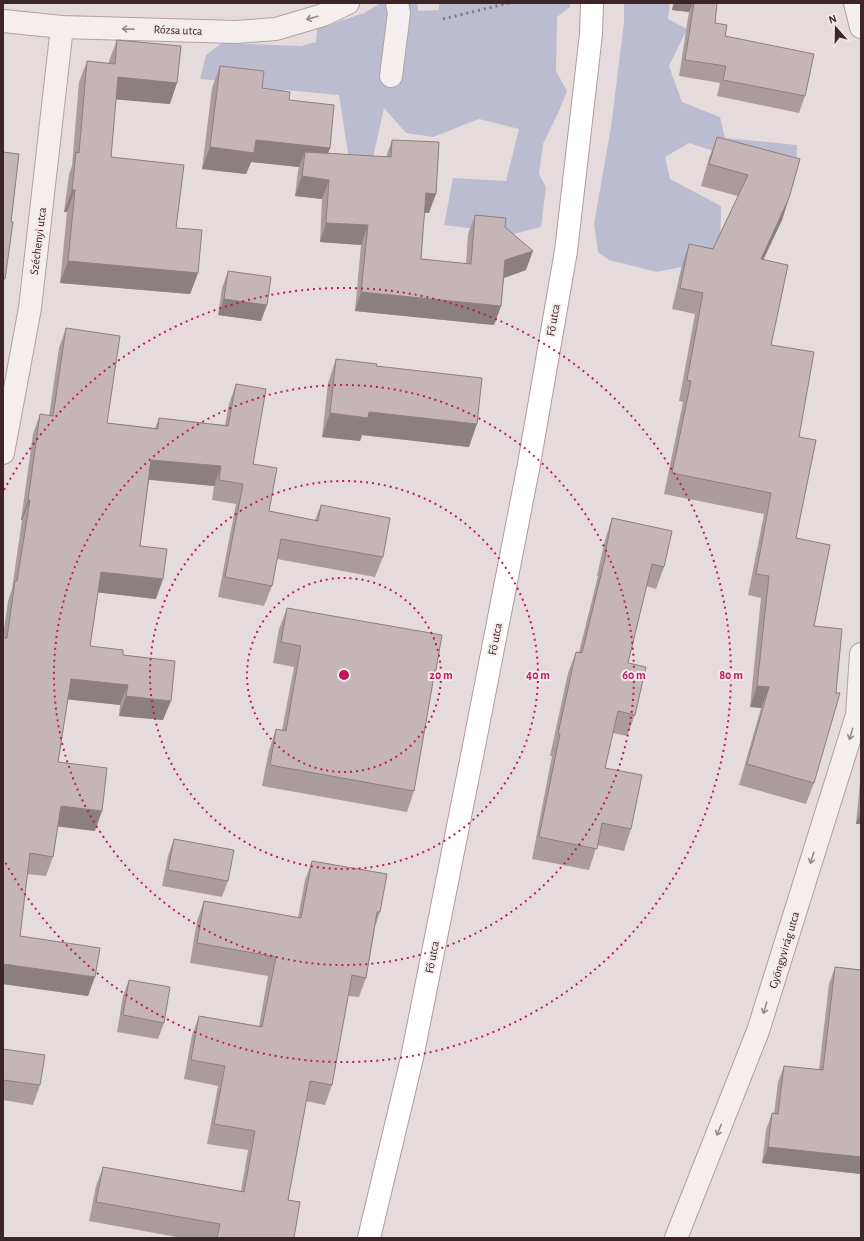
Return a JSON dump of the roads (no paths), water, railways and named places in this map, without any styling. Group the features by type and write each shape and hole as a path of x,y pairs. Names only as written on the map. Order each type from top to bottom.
{"main road":[{"name":"Fő utca","path":"369,1238 412,1058 528,464 566,250 591,34 592,3"}],"street":[{"name":"Rózsa utca","path":"3,21 62,27 236,32 276,28 322,15 348,3"},
{"path":"391,76 399,13 397,3"},
{"path":"855,3 861,27"},
{"name":"Széchenyi utca","path":"3,453 30,308 62,27"},
{"name":"Gyöngyvirág utca","path":"676,1238 761,1023 857,715 861,654"}],"railway":[{"path":"443,19 509,3"}]}
